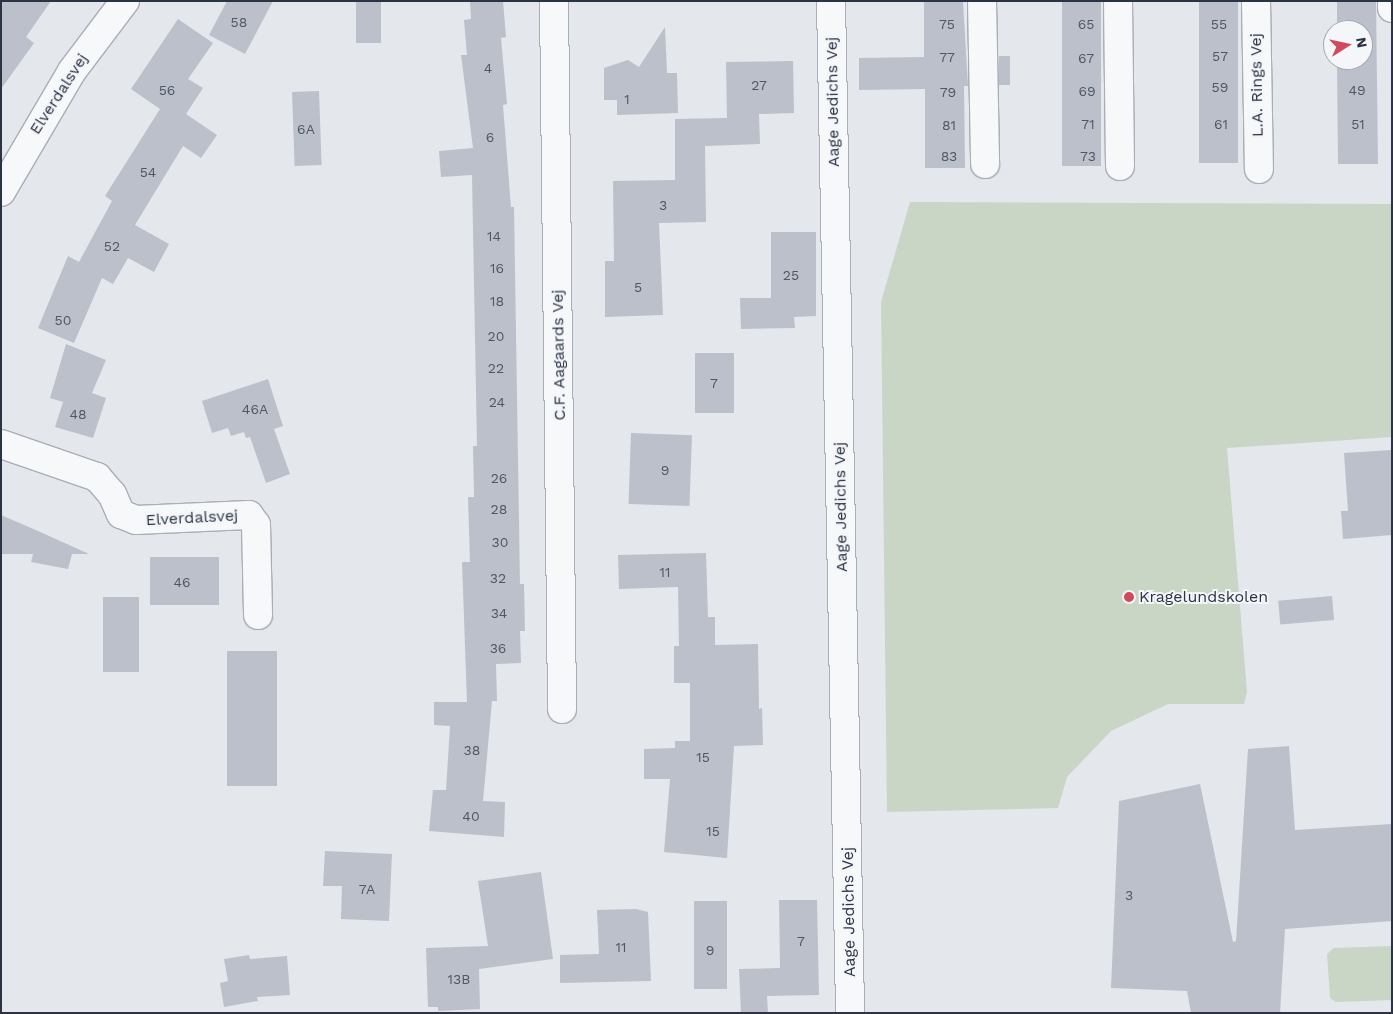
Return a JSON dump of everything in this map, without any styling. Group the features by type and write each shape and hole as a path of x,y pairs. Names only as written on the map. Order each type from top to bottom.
{"street":[{"name":"Elverdalsvej","path":"1,192 72,71 125,1"},
{"name":"C.F. Aagaards Vej","path":"554,1 562,709"},
{"name":"Aage Jedichs Vej","path":"831,1 850,1013"},
{"path":"982,1 985,164"},
{"path":"1118,1 1120,166"},
{"name":"L.A. Rings Vej","path":"1256,1 1259,169"},
{"path":"1392,1 1392,8"},
{"name":"Elverdalsvej","path":"1,444 97,476 112,494 121,514 136,520 248,515 256,525 258,615"}],"green space":[{"path":"910,202 1392,204 1392,437 1227,448 1247,692 1244,704 1168,704 1111,731 1067,777 1058,808 887,812 881,302"},
{"path":"1392,946 1392,1000 1336,1002 1330,998 1327,954 1334,948"}],"building":[{"path":"1,1 51,1 26,37 34,43 1,89"},
{"path":"227,1 273,1 245,54 209,35"},
{"path":"356,1 381,1 381,43 356,43"},
{"path":"470,1 503,1 506,37 501,38 507,104 503,105 511,207 514,207 520,584 524,584 525,631 520,631 521,663 496,664 497,701 492,701 483,801 505,802 504,837 429,831 433,790 446,790 450,726 434,725 434,702 467,702 462,562 470,562 468,497 474,497 473,446 477,446 472,175 441,177 439,151 473,148 461,55 467,55 464,20 471,19"},
{"path":"924,1 963,1 968,86 964,86 965,168 925,168 925,89 859,90 859,58 924,57"},
{"path":"1062,1 1101,1 1101,166 1062,166"},
{"path":"1199,1 1238,1 1238,163 1199,163"},
{"path":"1337,1 1376,1 1378,164 1338,164 1337,70 1373,70 1373,20 1337,20"},
{"path":"178,19 213,43 188,79 203,88 186,114 217,135 201,158 183,146 135,225 169,244 154,272 128,258 113,284 102,278 74,343 38,328 68,256 79,262 112,201 105,196 160,109 131,89"},
{"path":"665,27 667,73 677,73 678,113 617,115 617,100 604,100 604,68 628,60 639,67"},
{"path":"999,56 1010,56 1010,85 999,85"},
{"path":"793,61 794,113 759,114 760,144 705,146 706,222 659,223 663,315 605,317 605,261 614,261 613,181 675,180 675,119 727,118 726,62"},
{"path":"319,91 322,165 295,166 292,92"},
{"path":"771,232 816,232 816,316 794,317 795,328 741,329 740,298 771,298"},
{"path":"66,344 106,360 92,393 106,398 93,438 55,427 63,402 50,398"},
{"path":"695,353 734,353 734,413 695,413"},
{"path":"268,379 283,426 274,429 290,474 266,483 250,437 246,438 244,432 231,436 228,428 212,433 202,401"},
{"path":"631,433 692,435 689,506 629,504"},
{"path":"1392,450 1392,535 1343,539 1341,511 1348,511 1344,453"},
{"path":"1,515 89,554 72,554 68,569 31,562 33,554 1,554"},
{"path":"706,553 708,617 715,617 715,645 758,644 759,709 762,708 763,745 734,746 727,858 664,852 670,779 644,779 644,749 675,748 675,741 690,741 690,683 674,683 674,646 679,646 678,587 619,589 618,555"},
{"path":"150,557 219,557 219,605 150,605"},
{"path":"1332,596 1334,620 1280,625 1278,601"},
{"path":"103,597 139,597 139,672 103,672"},
{"path":"227,651 277,651 277,786 227,786"},
{"path":"1289,746 1295,830 1392,824 1392,921 1285,929 1280,1013 1191,1013 1187,991 1111,988 1119,801 1200,784 1233,942 1236,941 1248,749"},
{"path":"325,851 392,854 389,921 341,919 342,886 323,886"},
{"path":"541,872 553,959 479,969 480,1009 438,1011 438,1007 428,1007 426,948 488,946 478,881"},
{"path":"779,900 817,900 819,995 767,996 768,1013 741,1013 739,969 780,968"},
{"path":"694,901 727,901 727,989 694,989"},
{"path":"636,909 648,912 651,981 560,983 560,955 599,954 597,910"},
{"path":"249,955 250,959 287,956 290,995 257,997 258,1001 224,1007 220,983 228,981 224,959"}],"place":[{"name":"Kragelundskolen","path":"1129,597"}]}
